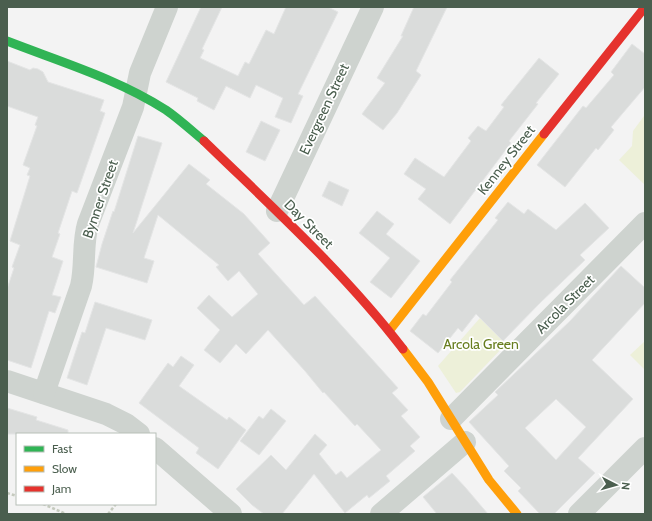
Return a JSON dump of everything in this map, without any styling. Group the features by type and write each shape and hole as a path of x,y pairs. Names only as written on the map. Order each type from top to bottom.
{"street":[{"name":"Bynner Street","path":"44,393 81,286 86,232 133,107 140,73 168,7"},
{"name":"Evergreen Street","path":"277,211 372,7"},
{"name":"Kenney Street","path":"389,330 645,7"},
{"name":"Day Street","path":"7,41 98,76 136,93 167,111 185,125 277,211 327,262 389,330 425,377 496,490 516,514"},
{"name":"Arcola Street","path":"451,419 645,223"},
{"path":"7,381 106,414 126,424 138,433"},
{"path":"381,514 465,442"},
{"path":"579,514 645,448"},
{"path":"156,449 227,512"}],"path":[{"path":"45,505 66,514"},
{"path":"108,514 115,505"}],"green space":[{"path":"644,116 645,185 619,160 632,146 633,131"},
{"name":"Arcola Green","path":"480,318 506,344 460,392 456,393 438,366"},
{"path":"645,341 645,370 630,355"}],"building":[{"path":"201,7 222,7 202,49 204,50 200,58 238,76 245,62 249,64 266,30 274,34 286,7 328,7 338,12 298,94 303,96 291,123 275,117 283,98 256,85 250,98 226,86 214,110 197,101 198,98 166,82"},
{"path":"414,7 447,7 416,71 421,75 397,113 383,130 362,114 385,83 377,78 403,36 401,36"},
{"path":"632,44 645,54 645,87 611,127 614,130 598,150 596,148 565,187 537,165 583,106 586,108 614,75 611,72"},
{"path":"539,58 559,74 509,141 511,143 450,224 418,199 426,189 404,174 415,158 444,177 471,141 468,138 478,126 486,131 504,107 501,105"},
{"path":"7,61 30,70 33,68 38,69 43,72 48,82 104,100 100,111 105,113 77,193 72,191 58,233 60,234 52,257 63,261 52,295 61,297 55,313 49,311 31,368 7,360 7,289 14,268 12,267 20,245 10,241 30,176 27,175 30,168 23,165 37,126 35,125 38,117 7,106"},
{"path":"261,121 280,130 265,161 246,152"},
{"path":"138,136 162,143 133,233 189,164 210,180 206,184 244,214 270,243 258,254 304,305 315,296 398,388 392,393 408,410 401,416 420,437 410,446 415,451 386,476 390,481 369,498 367,495 345,513 314,474 282,514 264,514 252,505 236,489 271,455 286,470 315,434 327,445 319,454 336,475 341,471 347,478 381,450 357,424 355,426 324,392 323,393 268,330 246,354 236,344 220,363 204,350 220,330 197,308 209,295 232,317 258,294 239,271 228,281 216,267 219,265 158,215 144,258 154,261 147,283 96,267 102,244 113,211 114,212"},
{"path":"329,181 349,190 342,206 322,196"},
{"path":"508,202 524,214 528,209 556,230 585,203 609,228 580,255 585,260 503,341 476,314 462,332 458,328 438,353 410,331 423,314 426,316 452,282 450,280 498,220 495,218"},
{"path":"377,211 394,224 386,234 420,261 391,298 370,282 390,258 359,233"},
{"path":"621,266 645,288 645,303 592,360 633,399 578,458 595,473 554,514 540,514 518,491 521,488 504,471 509,466 469,422 498,395 495,392 570,321","holes":["556,399 586,427 556,460 525,428"]},
{"path":"95,302 152,320 145,340 106,328 87,385 67,378 82,332 85,333"},
{"path":"181,356 194,365 179,386 227,420 229,417 246,430 218,469 196,453 199,448 139,403 168,363 173,367"},
{"path":"7,408 37,417 36,420 68,430 68,433 7,434"},
{"path":"271,409 286,421 259,455 240,441 259,416 263,419"},
{"path":"452,473 488,514 437,514 423,497"}],"traffic: fast":[{"path":"7,41 109,80 148,99 181,121 204,141"}],"traffic: slow":[{"path":"389,331 544,134"},
{"path":"403,349 428,382 489,480 517,514"}],"traffic: jam":[{"path":"544,134 645,7"},
{"path":"204,141 333,267 381,321 403,349"}]}
